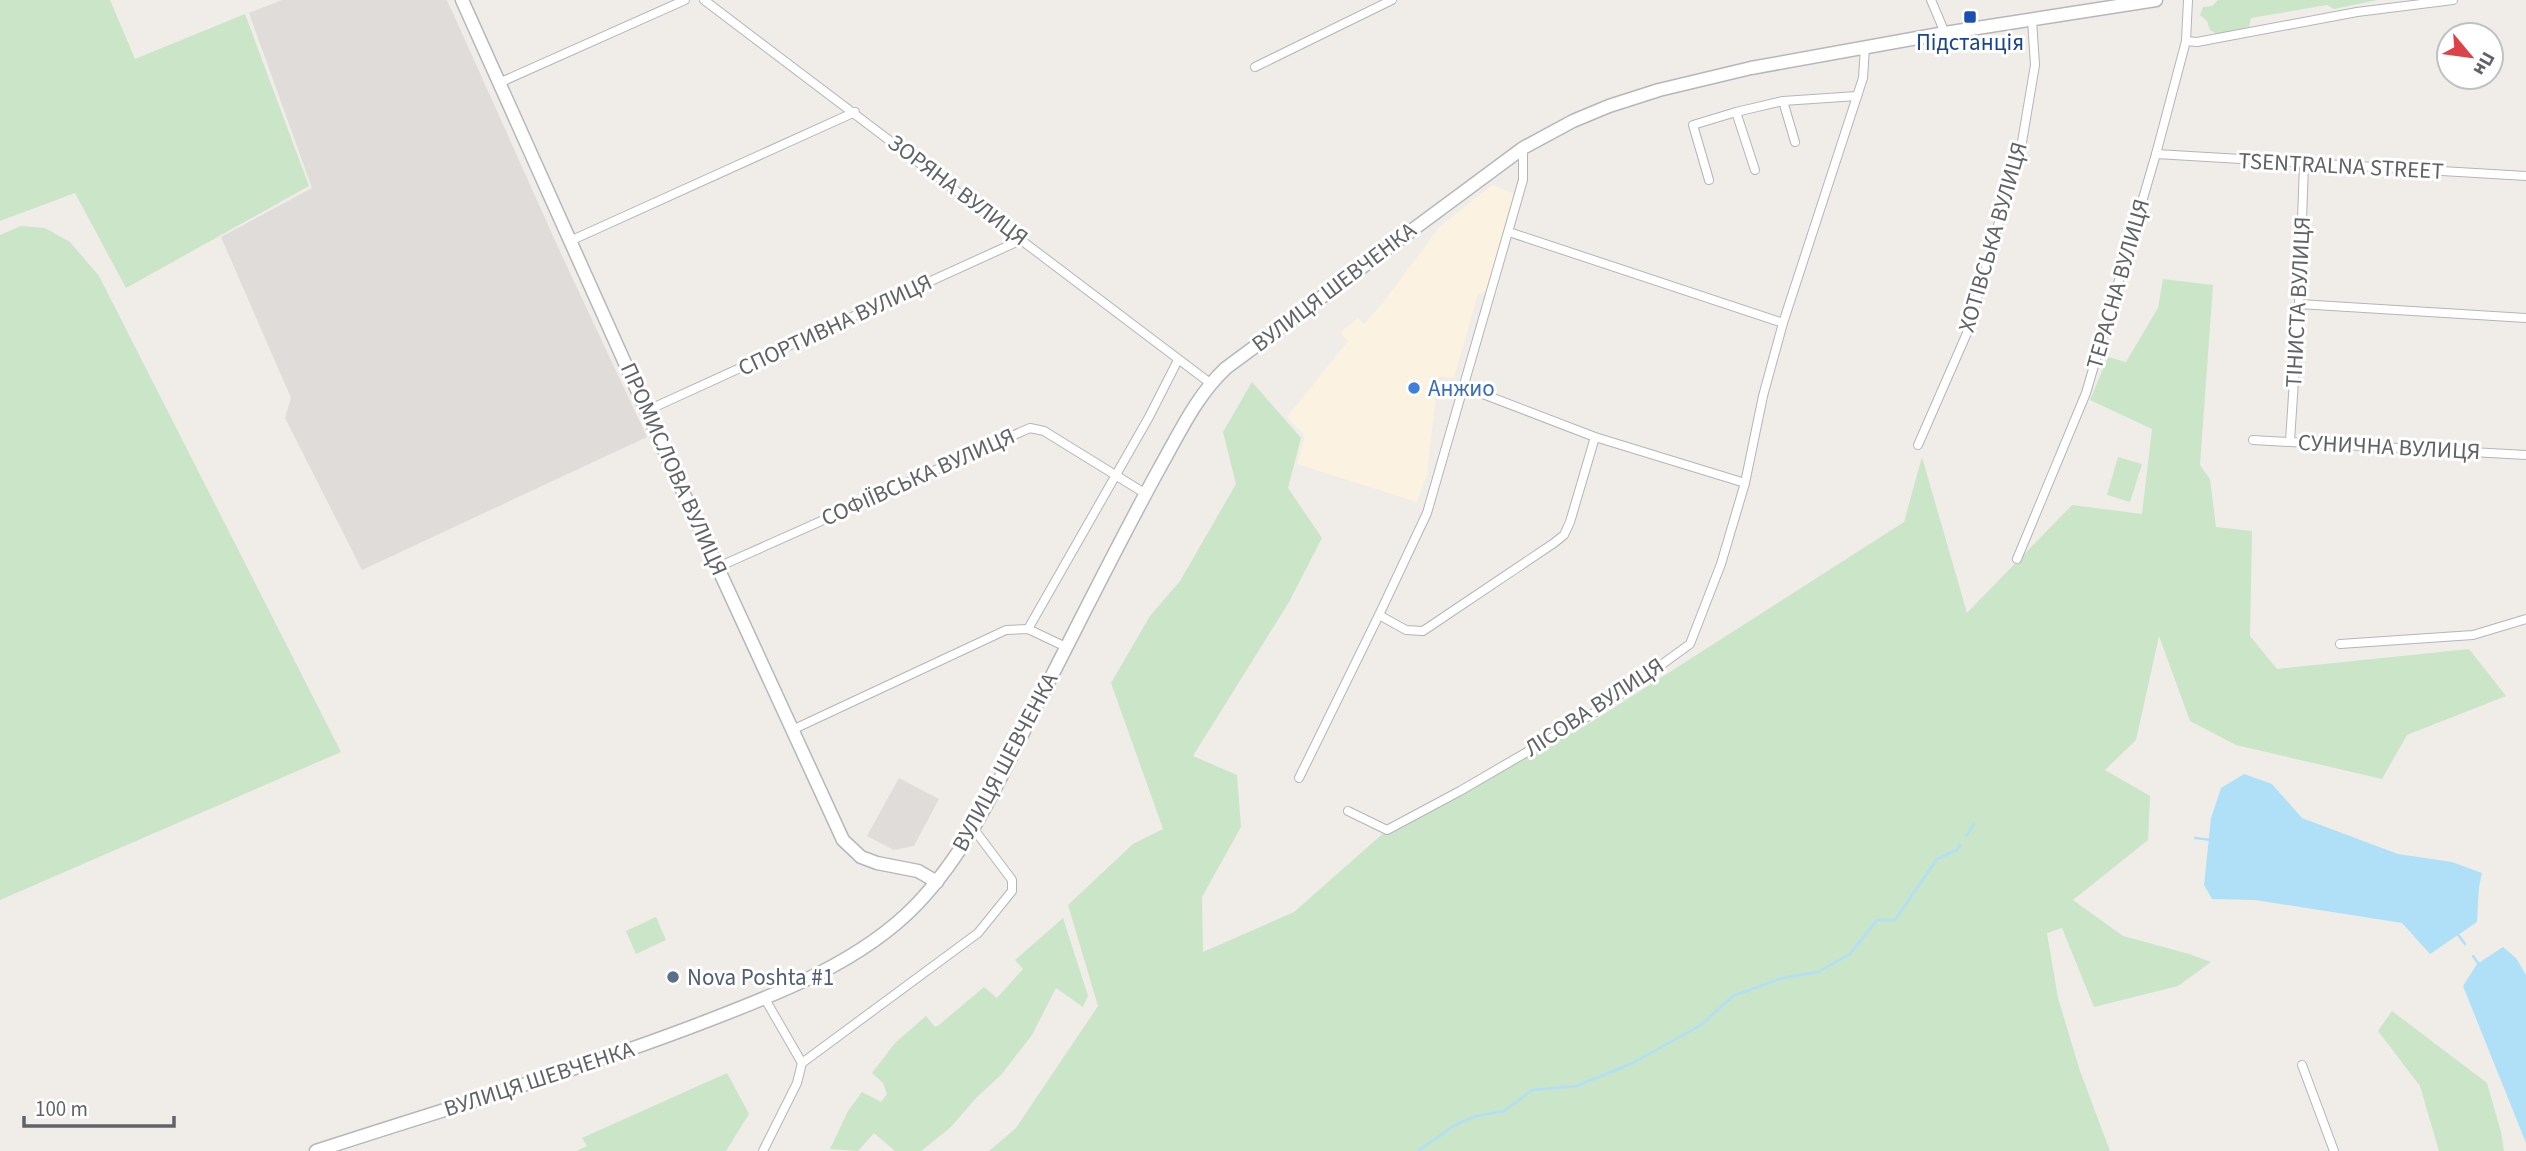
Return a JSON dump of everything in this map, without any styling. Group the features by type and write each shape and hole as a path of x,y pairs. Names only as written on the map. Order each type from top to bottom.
{"street":[{"name":"ПРОМИСЛОВА ВУЛИЦЯ","path":"462,0 843,840 861,857 918,871 937,882"},
{"path":"499,83 685,0"},
{"name":"ЗОРЯНА ВУЛИЦЯ","path":"704,0 1210,383"},
{"path":"1255,67 1392,0"},
{"path":"1931,0 1945,33"},
{"name":"ВУЛИЦЯ ШЕВЧЕНКА","path":"316,1151 636,1048 765,999 840,962 914,908 937,882 973,828 1146,494 1190,413 1210,383 1364,264 1523,148 1573,121 1659,90 1751,68 1945,33 2156,0"},
{"name":"ТЕРАСНА ВУЛИЦЯ","path":"2017,559 2086,393 2186,41 2188,0"},
{"path":"2186,41 2357,12 2453,0"},
{"name":"ХОТІВСЬКА ВУЛИЦЯ","path":"1919,446 1967,334 2022,142 2035,65 2032,20"},
{"name":"ЛІСОВА ВУЛИЦЯ","path":"1348,811 1387,830 1599,710 1689,644 1721,564 1745,483 1763,396 1783,323 1863,78 1865,47"},
{"path":"1709,180 1693,125 1783,101 1857,96"},
{"path":"1783,101 1795,142"},
{"path":"570,241 855,112"},
{"path":"1736,112 1755,170"},
{"path":"1299,778 1427,513 1523,180 1523,148"},
{"name":"TSENTRALNA STREET","path":"2156,154 2526,176"},
{"name":"ТІНИСТА ВУЛИЦЯ","path":"2290,441 2304,164"},
{"path":"1509,232 1783,323"},
{"name":"СПОРТИВНА ВУЛИЦЯ","path":"648,410 1023,239"},
{"path":"2299,304 2526,318"},
{"path":"1028,629 1149,417 1178,359"},
{"path":"1462,386 1595,438 1745,483"},
{"name":"СОФІЇВСЬКА ВУЛИЦЯ","path":"718,567 1030,428 1044,431 1115,474"},
{"path":"1379,615 1406,630 1423,631 1554,543 1563,535 1570,522 1595,438"},
{"name":"СУНИЧНА ВУЛИЦЯ","path":"2253,440 2526,455"},
{"path":"1115,474 1146,494"},
{"path":"2340,644 2473,635 2526,619"},
{"path":"792,730 1006,630 1028,629 1066,647"},
{"path":"763,1151 797,1083 802,1063 978,933 1012,891 1012,880 973,828"},
{"path":"765,999 802,1063"},
{"path":"2302,1065 2334,1151"}],"shaded area":[{"path":"282,0 447,0 647,437 362,570 285,418 291,398 221,237 312,188 249,13"},
{"path":"1492,185 1515,194 1487,292 1478,294 1454,378 1438,377 1427,474 1417,502 1297,464 1305,436 1287,417 1348,341 1340,332 1358,318 1364,324 1439,227"},
{"path":"899,778 939,799 914,846 894,850 867,836"}],"green space":[{"path":"0,0 110,0 135,59 245,14 309,186 126,288 75,193 0,221"},
{"path":"2218,0 2377,0 2334,9 2327,5 2251,18 2249,27 2217,34 2210,30 2207,21 2200,15 2203,7 2212,6"},
{"path":"21,226 45,228 70,242 99,276 341,752 0,900 0,235"},
{"path":"2163,279 2213,285 2200,465 2210,479 2216,527 2252,531 2250,636 2277,669 2469,649 2506,696 2407,735 2382,779 2236,745 2190,721 2159,636 2136,740 2105,770 2150,796 2148,840 2073,900 2123,936 2211,962 2178,986 2094,1007 2062,928 2047,933 2058,998 2080,1071 2110,1151 989,1151 1016,1128 1098,1006 1068,905 1133,844 1163,829 1111,683 1150,616 1180,581 1236,484 1223,432 1252,382 1301,438 1288,488 1322,538 1289,602 1193,756 1237,775 1241,827 1202,897 1203,952 1294,912 1387,830 1590,723 1904,522 1922,457 1967,613 2072,505 2142,514 2152,429 2090,400 2108,357 2126,362 2158,308"},
{"path":"2118,457 2142,464 2130,502 2107,495"},
{"path":"656,917 666,940 636,954 626,931"},
{"path":"1063,918 1088,996 1083,1007 1056,988 1032,1035 1001,1075 950,1128 921,1151 895,1151 874,1133 858,1151 830,1149 848,1111 862,1092 881,1102 887,1094 883,1083 872,1073 895,1043 926,1016 935,1027 939,1025 984,987 997,998 1023,969 1015,960"},
{"path":"2392,1011 2487,1083 2504,1151 2439,1151 2420,1086 2378,1031"},
{"path":"727,1073 749,1114 726,1151 577,1151 587,1146 582,1138"}],"water":[{"path":"2244,774 2272,784 2302,818 2398,854 2452,862 2482,873 2477,922 2430,954 2402,923 2255,900 2212,899 2204,885 2211,818 2221,788"},
{"path":"2503,947 2516,958 2526,975 2526,1143 2463,986 2477,964"}],"waterway":[{"path":"1966,836 1974,824"},
{"path":"2195,838 2212,840"},
{"path":"1418,1151 1455,1125 1476,1116 1504,1111 1532,1090 1576,1086 1633,1063 1701,1025 1733,996 1782,978 1818,972 1850,954 1877,920 1895,920 1937,859 1957,850 1960,845"},
{"path":"2456,932 2465,944"},
{"path":"2473,956 2480,966"}],"place":[{"name":"Підстанція","path":"1970,17"},
{"name":"Анжио","path":"1414,388"},
{"name":"Nova Poshta #1","path":"673,977"}]}
